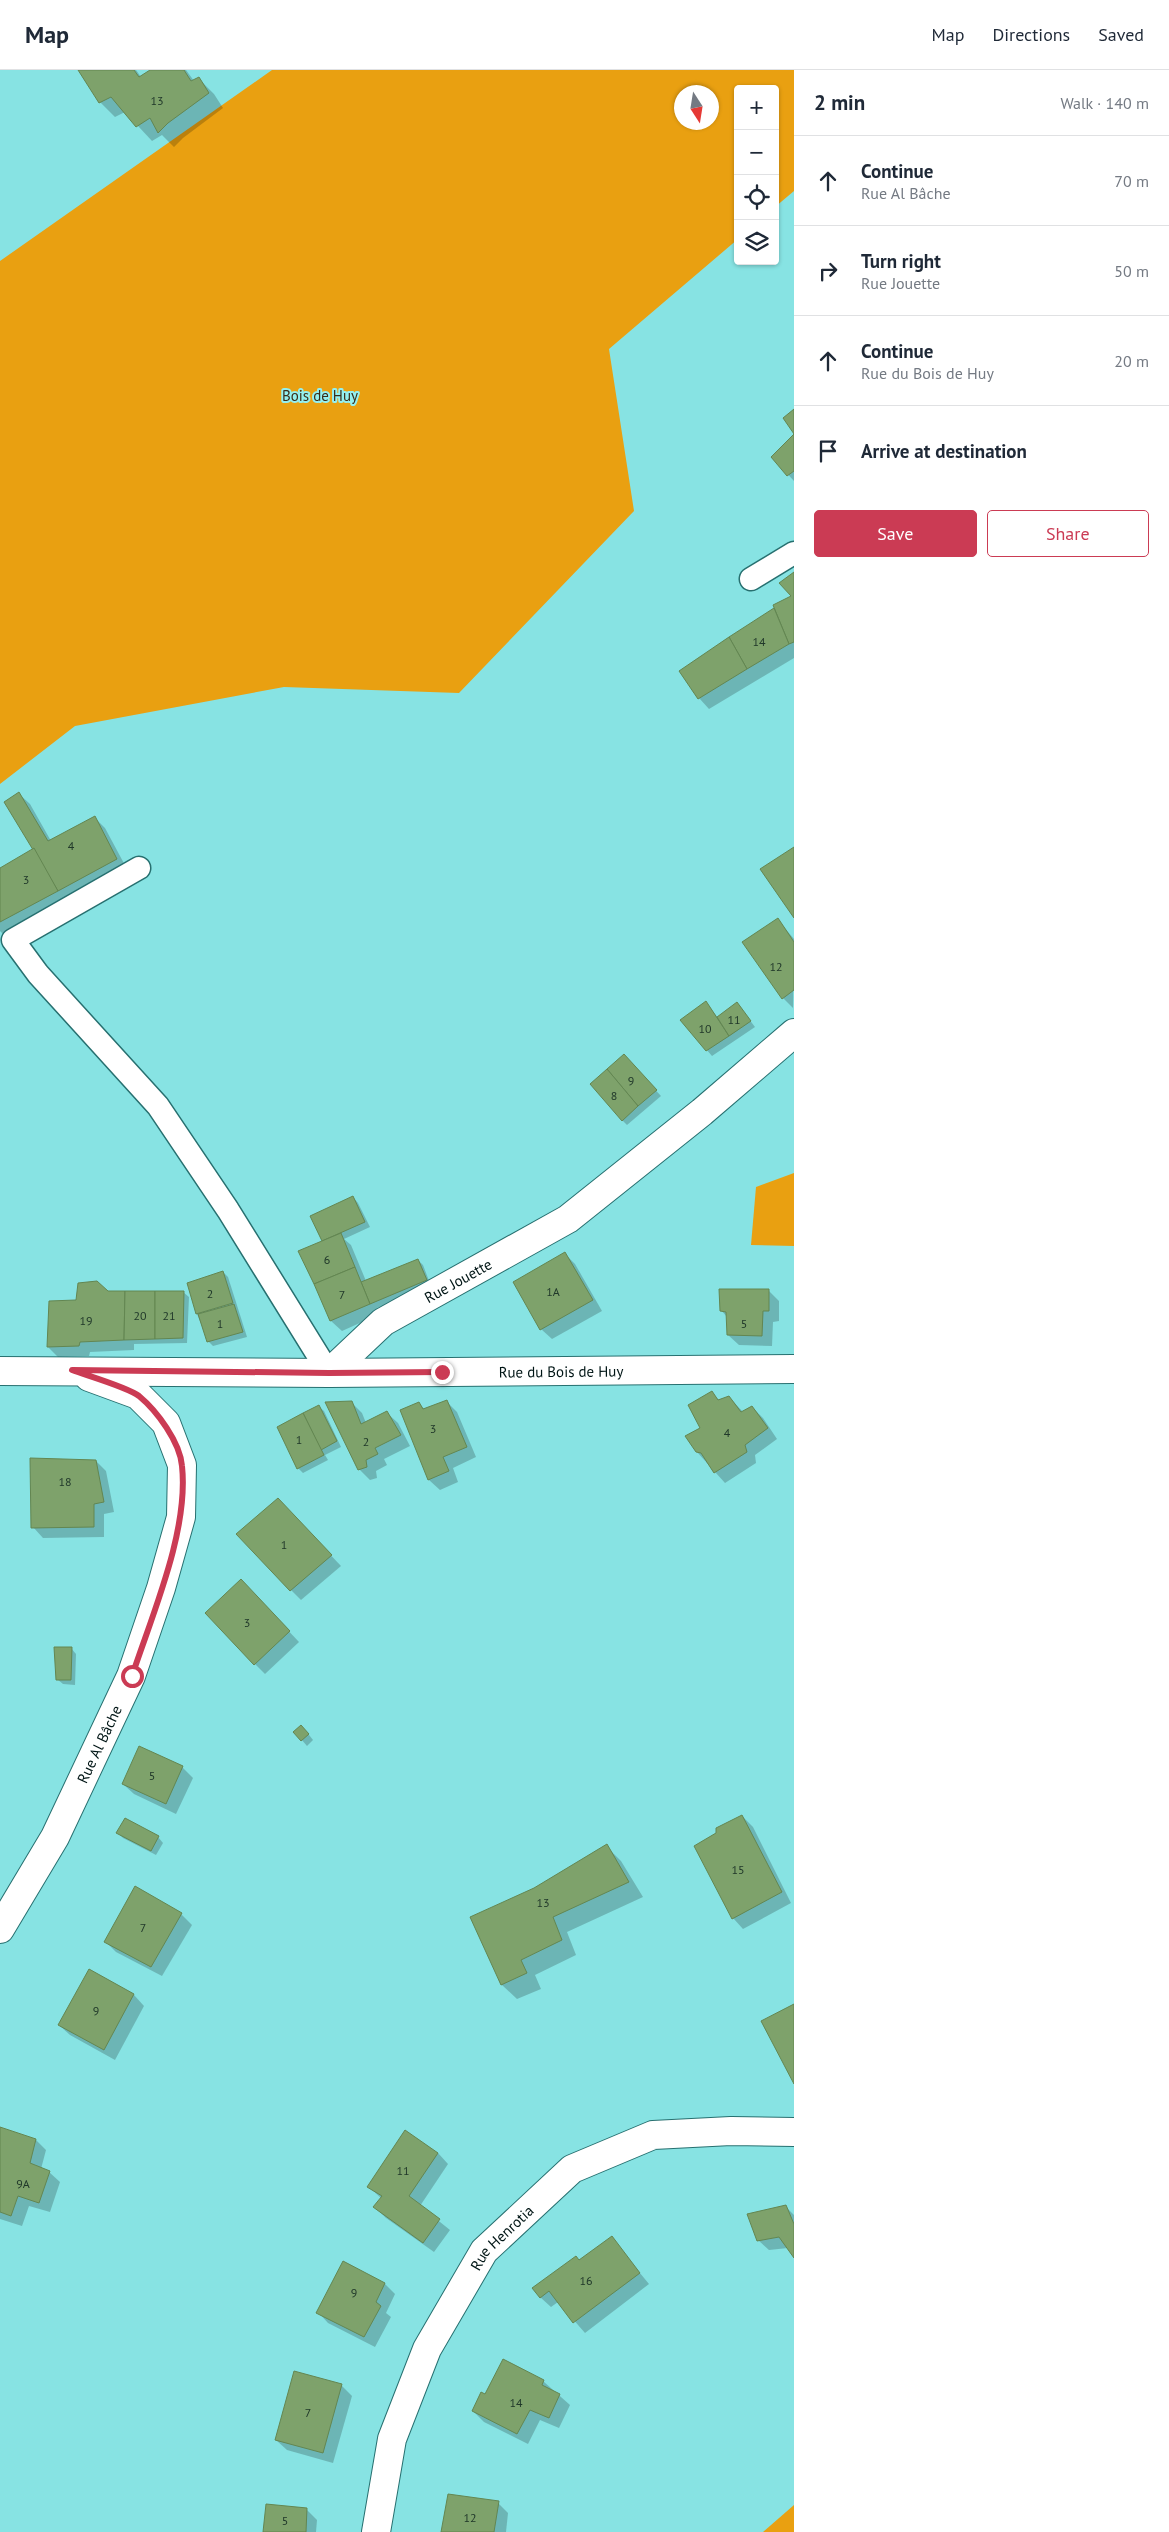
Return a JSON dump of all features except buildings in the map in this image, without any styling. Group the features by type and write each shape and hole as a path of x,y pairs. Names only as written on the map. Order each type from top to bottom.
{"street":[{"name":"Rue Jouette","path":"329,1373 383,1322 568,1219 702,1112 794,1033"},
{"name":"Rue du Bois de Huy","path":"329,1373 794,1369"},
{"name":"Rue Al Bâche","path":"0,1929 55,1837 132,1676 161,1588 181,1517 182,1465 166,1423 138,1395 72,1370"},
{"path":"0,1371 329,1373"},
{"name":"Rue Henrotia","path":"376,2532 392,2439 426,2349 484,2251 572,2169 653,2135 730,2131 794,2132"}],"lane":[{"path":"751,580 794,553"},
{"path":"139,868 13,940 38,974 158,1106 228,1210 329,1373"}],"green space":[{"name":"Bois de Huy","path":"272,70 794,70 794,191 779,204 779,85 734,85 734,242 609,349 634,511 459,693 284,687 75,726 0,784 0,261"},
{"path":"794,1173 794,1246 751,1245 756,1187"},
{"path":"794,2505 794,2532 763,2532"}],"route":[{"path":"132,1676 161,1588 181,1517 182,1465 166,1423 138,1395 72,1370 329,1373 442,1372"}]}
